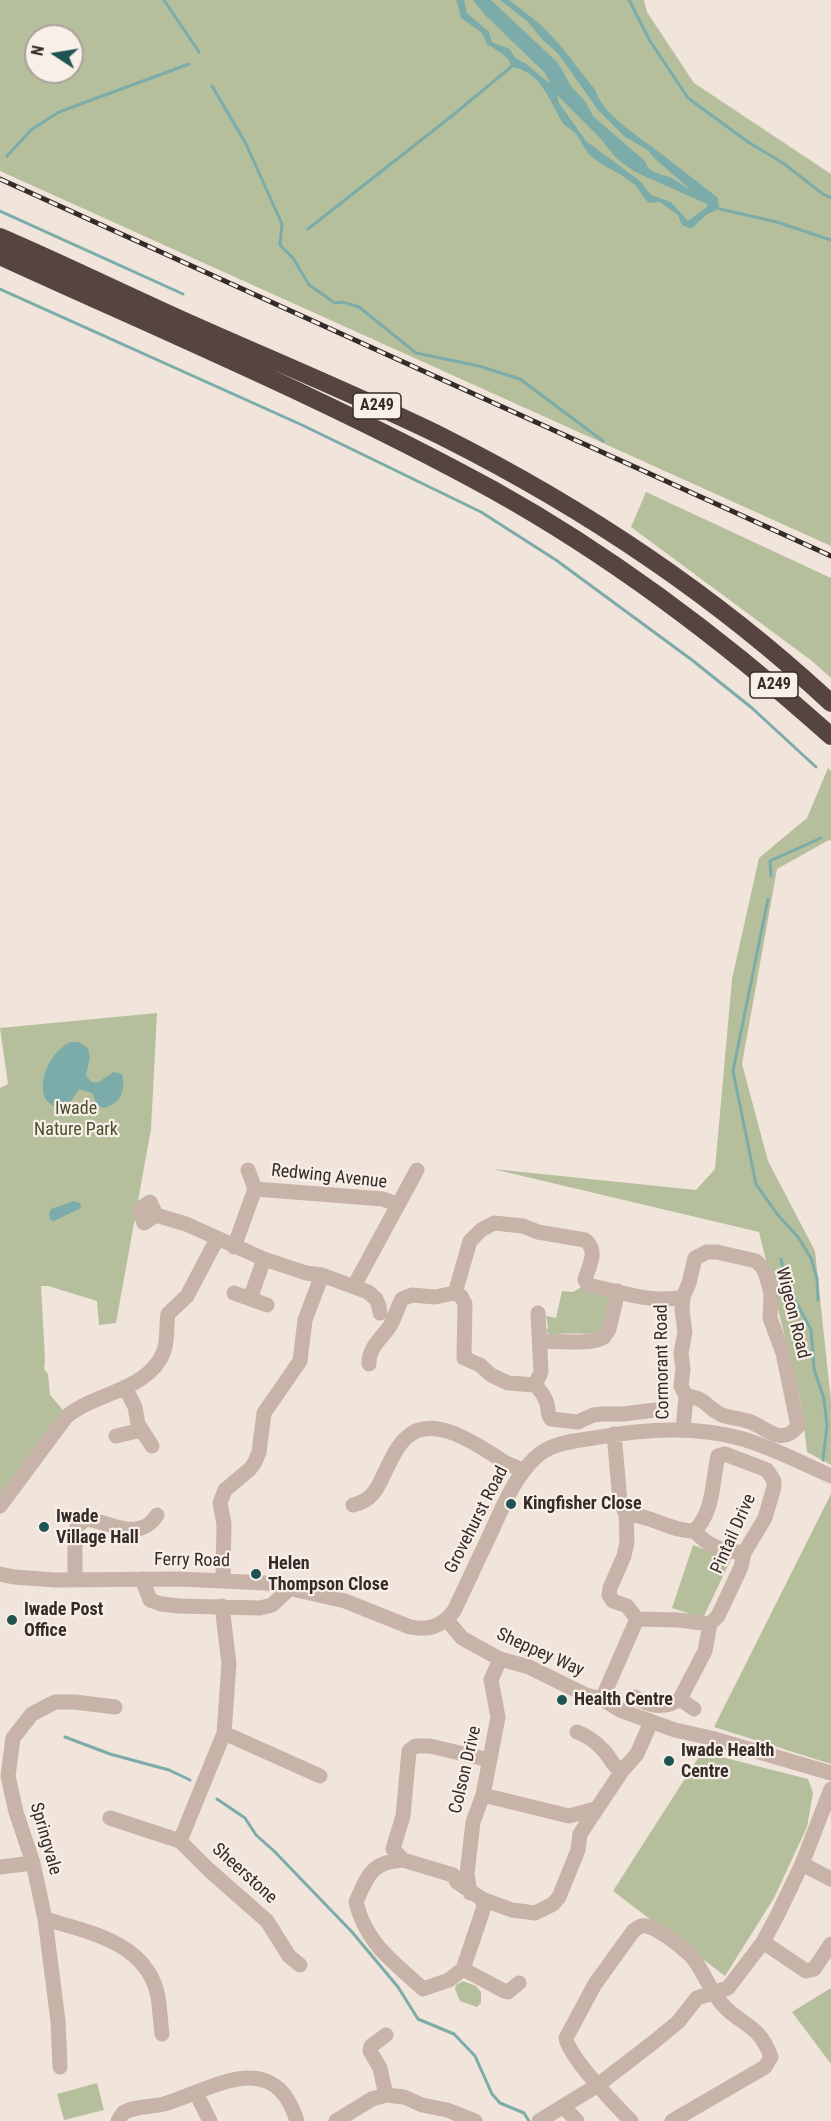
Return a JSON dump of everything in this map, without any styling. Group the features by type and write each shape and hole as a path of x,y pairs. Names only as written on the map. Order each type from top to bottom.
{"highway":[{"name":"A249","path":"0,237 379,407 508,472 620,539 691,589 831,703"},
{"name":"A249","path":"0,256 371,427 503,496 590,548 698,624 770,682 831,736"}],"street":[{"name":"Redwing Avenue","path":"234,1247 255,1189 248,1170"},
{"path":"354,1286 417,1170"},
{"name":"Redwing Avenue","path":"255,1189 383,1199 398,1205"},
{"path":"156,1215 186,1224 264,1259 306,1274 322,1275 368,1292 376,1299 380,1313"},
{"name":"Cormorant Road","path":"455,1293 470,1241 481,1230 494,1223 509,1223 538,1232 585,1240 591,1245 593,1252 585,1280 588,1285 649,1299 667,1300 683,1297 682,1310 686,1332 681,1353 683,1369 681,1386 686,1396 683,1430"},
{"path":"0,1506 66,1417 153,1370 165,1348 167,1319 171,1310 188,1296 217,1239"},
{"name":"Wigeon Road","path":"683,1297 695,1258 707,1252 746,1258 762,1267 771,1293 770,1318 783,1353 798,1426 793,1433 771,1434 750,1421 719,1413 701,1399 686,1396"},
{"path":"250,1299 264,1259"},
{"path":"223,1580 224,1524 219,1503 225,1490 255,1462 259,1452 264,1413 284,1398 300,1361 305,1320 322,1275"},
{"path":"540,1342 598,1341 609,1329 618,1291"},
{"path":"234,1293 267,1305"},
{"path":"369,1364 372,1351 389,1328 402,1299 412,1295 435,1297 455,1293 461,1296 465,1304 464,1358 480,1365 491,1376 508,1383 535,1385 541,1372 538,1313"},
{"name":"Cormorant Road","path":"535,1385 543,1394 548,1416 551,1419 578,1422 593,1415 655,1410"},
{"path":"125,1387 135,1407 138,1424 152,1446"},
{"path":"360,1506 372,1496 390,1460 406,1437 424,1428 445,1431 461,1437 523,1470"},
{"path":"116,1436 141,1430"},
{"name":"Grovehurst Road","path":"447,1620 454,1611 523,1470 536,1457 557,1445 614,1434 683,1430 715,1433 775,1450 831,1476"},
{"path":"614,1434 620,1501 626,1514 627,1542 609,1595 613,1601 627,1606 637,1619"},
{"name":"Pintail Drive","path":"680,1699 705,1651 710,1624 718,1616 744,1553 765,1518 774,1481 767,1470 724,1454 718,1456 708,1512 701,1525 694,1531"},
{"path":"626,1514 637,1514 660,1521 679,1531 694,1531 707,1544 722,1550 744,1553"},
{"path":"75,1579 77,1526 86,1519 136,1531 150,1526 157,1515"},
{"name":"Ferry Road","path":"0,1574 37,1579 266,1582 345,1600 419,1629 438,1626 447,1620"},
{"path":"142,1579 150,1600 161,1604 203,1607 260,1608 272,1605 289,1589"},
{"path":"180,1841 224,1733 229,1664 222,1606"},
{"path":"637,1619 678,1620 710,1624"},
{"path":"602,1699 637,1619"},
{"name":"Sheppey Way","path":"447,1620 462,1638 500,1659 529,1667 586,1695 602,1699 622,1711 651,1722 831,1773"},
{"name":"Colson Drive","path":"476,1896 467,1874 473,1822 483,1796 498,1717 491,1680 500,1659"},
{"path":"635,1697 639,1701 657,1706 667,1706 680,1699 694,1709"},
{"name":"Springvale","path":"60,2067 58,2022 45,1919 33,1863 16,1812 8,1776 13,1738 32,1714 54,1702 115,1707"},
{"path":"476,1896 484,1907 463,1970 449,1980 423,1989 368,1936 360,1919 356,1902 372,1870 386,1861 403,1860 453,1875 457,1882 476,1896 512,1910 535,1913 553,1904 559,1897 578,1850 580,1834 622,1771 637,1754 651,1722"},
{"path":"577,1732 588,1735 605,1752 617,1769 622,1771"},
{"path":"224,1733 320,1776"},
{"path":"403,1860 393,1849 403,1816 409,1751 415,1746 430,1746 489,1760"},
{"path":"539,2121 598,2085 678,2022 696,1998 728,1988 763,1942 825,1822 831,1789"},
{"path":"483,1796 568,1816 595,1809"},
{"path":"568,1816 580,1834"},
{"name":"Sheerstone","path":"110,1818 180,1841 267,1921 289,1956 300,1965"},
{"path":"0,1867 33,1863"},
{"path":"802,1864 831,1879"},
{"path":"45,1919 97,1935 129,1950 146,1966 157,1991 162,2034"},
{"path":"631,2121 568,2047 566,2035 595,1984 634,1930 642,1926 654,1927 692,1958 712,1992 724,2007 753,2027 767,2045 771,2057 765,2067 672,2121"},
{"path":"763,1942 806,1971 814,1969 831,1944"},
{"path":"463,1970 508,1992 519,1983"},
{"path":"386,2036 370,2046 370,2051 380,2068 386,2096"},
{"path":"118,2121 124,2113 133,2110 164,2104 238,2080 252,2078 272,2083 280,2090 291,2104 297,2121"},
{"path":"196,2093 210,2121"},
{"path":"336,2121 372,2099 386,2096 404,2097 446,2116 476,2121"},
{"path":"563,2106 577,2121"}],"green space":[{"path":"0,0 644,0 647,12 694,83 831,174 831,546 0,171"},
{"path":"646,492 831,578 831,678 812,661 631,527"},
{"path":"828,768 831,771 831,841 829,840 777,869 742,1064 768,1161 815,1251 831,1401 831,1465 807,1452 801,1402 759,1232 493,1169 696,1190 715,1169 732,979 759,858 807,818"},
{"name":"Iwade Nature Park","path":"157,1013 151,1129 116,1323 99,1325 97,1301 48,1286 41,1286 44,1369 48,1374 50,1395 63,1410 0,1494 0,1088 8,1084 0,1028"},
{"path":"585,1285 610,1298 600,1333 550,1335 546,1332 548,1327 546,1316 556,1318 562,1291 573,1292"},
{"path":"831,1494 831,1764 714,1727"},
{"path":"693,1545 731,1559 703,1618 672,1608"},
{"path":"702,1752 808,1779 813,1793 807,1827 774,1898 725,1976 613,1891"},
{"path":"463,1981 476,1986 481,1992 481,2003 477,2007 460,2001 455,1989 456,1985"},
{"path":"831,1988 831,2064 792,2012"},
{"path":"97,2083 104,2110 64,2120 57,2094"}],"water":[{"path":"456,0 464,0 467,13 489,32 492,42 510,49 515,58 525,63 550,84 545,73 485,15 473,0 491,0 558,63 571,86 585,101 593,116 645,161 652,171 672,178 691,190 648,150 625,137 598,110 559,55 528,22 500,0 509,0 540,24 560,45 615,118 718,198 719,209 707,214 691,229 682,225 678,215 660,202 649,203 634,184 589,154 576,134 562,122 536,80 529,74 511,67 504,55 487,44 482,33 460,17","holes":["557,95 599,137 617,159 635,172 707,204 707,207 688,221 671,202 651,195 640,181 586,141 559,103"]},
{"path":"71,1042 78,1042 88,1048 90,1057 86,1075 92,1082 99,1082 114,1072 122,1074 123,1086 118,1100 103,1108 97,1105 92,1093 79,1089 69,1104 60,1109 46,1100 43,1083 48,1066 58,1051"},
{"path":"74,1201 80,1203 81,1208 54,1221 50,1220 51,1209"}],"waterway":[{"path":"164,0 199,52"},
{"path":"629,0 650,41 688,98 831,198"},
{"path":"7,156 31,130 59,112 189,64"},
{"path":"308,229 511,67"},
{"path":"212,86 246,144 282,224 280,245 293,258 309,285 335,303 342,302 359,307 416,353 479,366 520,379 603,441"},
{"path":"720,209 777,222 831,240"},
{"path":"0,211 183,294"},
{"path":"0,289 302,425 481,512 556,560 692,660 752,708 816,767"},
{"path":"771,876 770,861 821,838"},
{"path":"768,899 733,1071 756,1184 777,1214 798,1237 811,1258 817,1279 818,1300"},
{"path":"781,1259 786,1283 811,1330 814,1369 824,1399 827,1425 823,1460"},
{"path":"65,1737 110,1754 169,1770 190,1780"},
{"path":"217,1799 245,1818 256,1835 352,1932 398,1987 418,2019 454,2034 475,2056 492,2094 500,2103 524,2113 529,2121"}],"railway":[{"path":"0,179 831,556"}],"place":[{"name":"Kingfisher Close","path":"511,1504"},
{"name":"Iwade Village Hall","path":"44,1527"},
{"name":"Helen Thompson Close","path":"256,1574"},
{"name":"Iwade Post Office","path":"12,1620"},
{"name":"Health Centre","path":"562,1700"},
{"name":"Iwade Health Centre","path":"669,1761"}]}
